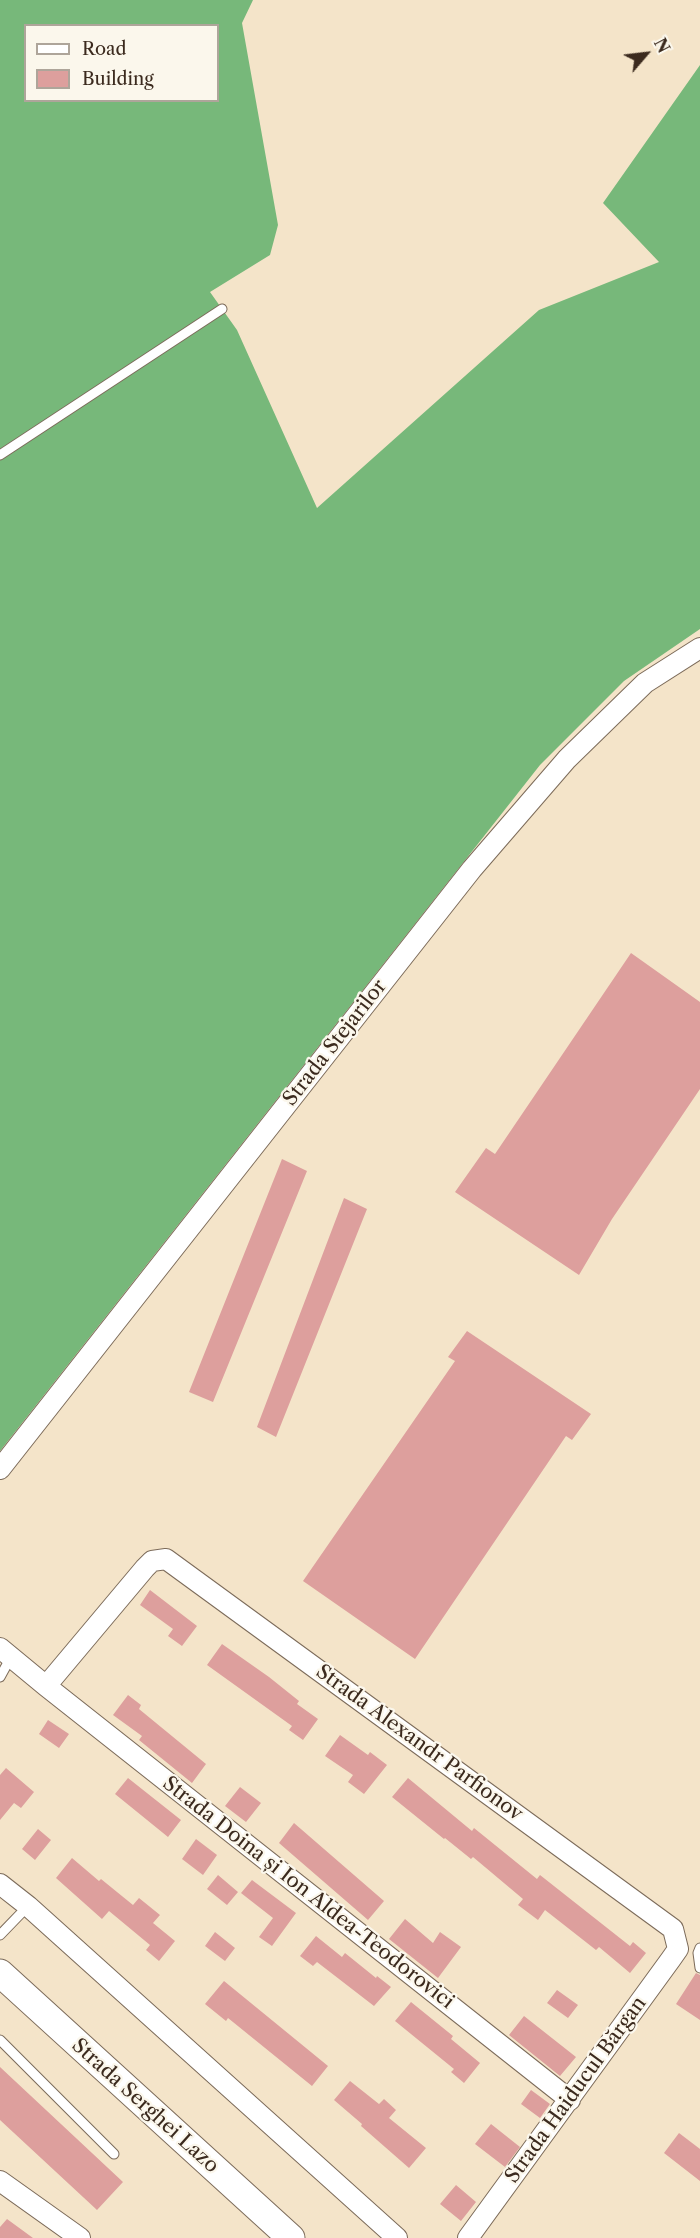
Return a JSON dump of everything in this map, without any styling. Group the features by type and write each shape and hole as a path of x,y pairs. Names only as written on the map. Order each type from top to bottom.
{"street":[{"name":"Strada Stejarilor","path":"0,1469 472,869 567,759 637,690 700,648"},
{"name":"Strada Alexandr Parfionov","path":"46,1686 152,1561 166,1559 665,1921 673,1929 676,1940"},
{"name":"Strada Doina și Ion Aldea-Teodorovici","path":"6,1652 570,2100"},
{"path":"0,1884 28,1906 397,2238"},
{"name":"Strada Haiducul Bărgan","path":"468,2238 672,1959 678,1949 676,1940"},
{"name":"Strada Serghei Lazo","path":"0,1973 291,2238"},
{"path":"0,2181 80,2238"}],"lane":[{"path":"0,455 222,309"},
{"path":"0,1677 6,1652"},
{"path":"0,1935 28,1906"},
{"path":"700,1948 698,1953 700,1968"},
{"path":"0,2040 114,2154"}],"green space":[{"path":"0,0 253,0 242,23 278,225 270,255 210,292 237,330 317,508 539,310 659,262 603,203 700,65 700,629 624,681 540,765 0,1451"}],"building":[{"path":"631,953 700,1002 700,1089 612,1219 579,1275 455,1192 486,1148 495,1154"},
{"path":"282,1159 307,1171 213,1402 189,1392"},
{"path":"344,1198 367,1209 276,1437 257,1427"},
{"path":"467,1331 591,1414 572,1440 566,1436 415,1659 303,1581 455,1361 448,1357"},
{"path":"150,1590 197,1626 182,1646 168,1636 173,1629 140,1605"},
{"path":"222,1644 269,1677 299,1701 297,1704 318,1719 303,1740 289,1730 292,1726 207,1665"},
{"path":"128,1695 141,1705 139,1709 206,1764 192,1783 139,1740 142,1736 113,1715"},
{"path":"48,1720 69,1734 59,1748 39,1734"},
{"path":"340,1735 368,1755 370,1752 387,1765 364,1794 348,1782 353,1775 325,1756"},
{"path":"6,1768 34,1792 21,1808 14,1803 0,1820 0,1775"},
{"path":"128,1778 181,1820 168,1837 115,1794"},
{"path":"408,1778 472,1831 474,1828 537,1879 540,1875 630,1946 633,1942 646,1953 630,1973 599,1947 596,1950 545,1910 538,1920 518,1905 523,1899 473,1857 471,1859 444,1839 392,1797"},
{"path":"240,1787 261,1803 246,1822 225,1806"},
{"path":"294,1823 384,1901 368,1920 279,1843"},
{"path":"38,1829 51,1840 35,1860 22,1849"},
{"path":"196,1839 217,1855 203,1875 182,1859"},
{"path":"72,1858 133,1905 139,1898 160,1915 153,1923 175,1941 159,1961 146,1950 150,1945 109,1911 102,1919 56,1878"},
{"path":"218,1875 238,1892 227,1905 207,1889"},
{"path":"252,1880 296,1913 272,1946 259,1937 273,1918 241,1893"},
{"path":"405,1919 433,1943 440,1932 461,1947 438,1978 389,1939"},
{"path":"215,1932 235,1948 225,1961 205,1946"},
{"path":"316,1936 342,1957 345,1953 391,1987 374,2006 317,1962 313,1966 300,1956"},
{"path":"696,1973 700,1975 700,2020 676,2004"},
{"path":"224,1981 328,2066 312,2086 228,2018 226,2021 205,2004"},
{"path":"557,1990 578,2005 568,2018 547,2003"},
{"path":"411,2002 453,2036 451,2039 480,2063 464,2083 451,2072 454,2069 395,2021"},
{"path":"524,2016 576,2057 560,2076 509,2035"},
{"path":"0,2067 123,2182 97,2210 0,2120"},
{"path":"350,2081 379,2104 384,2099 396,2110 389,2118 426,2148 409,2168 334,2100"},
{"path":"531,2090 550,2104 540,2118 521,2104"},
{"path":"491,2124 520,2147 505,2167 475,2144"},
{"path":"679,2133 700,2149 700,2181 664,2153"},
{"path":"456,2185 476,2202 461,2221 440,2204"},
{"path":"7,2219 33,2238 0,2238 0,2227"}]}
